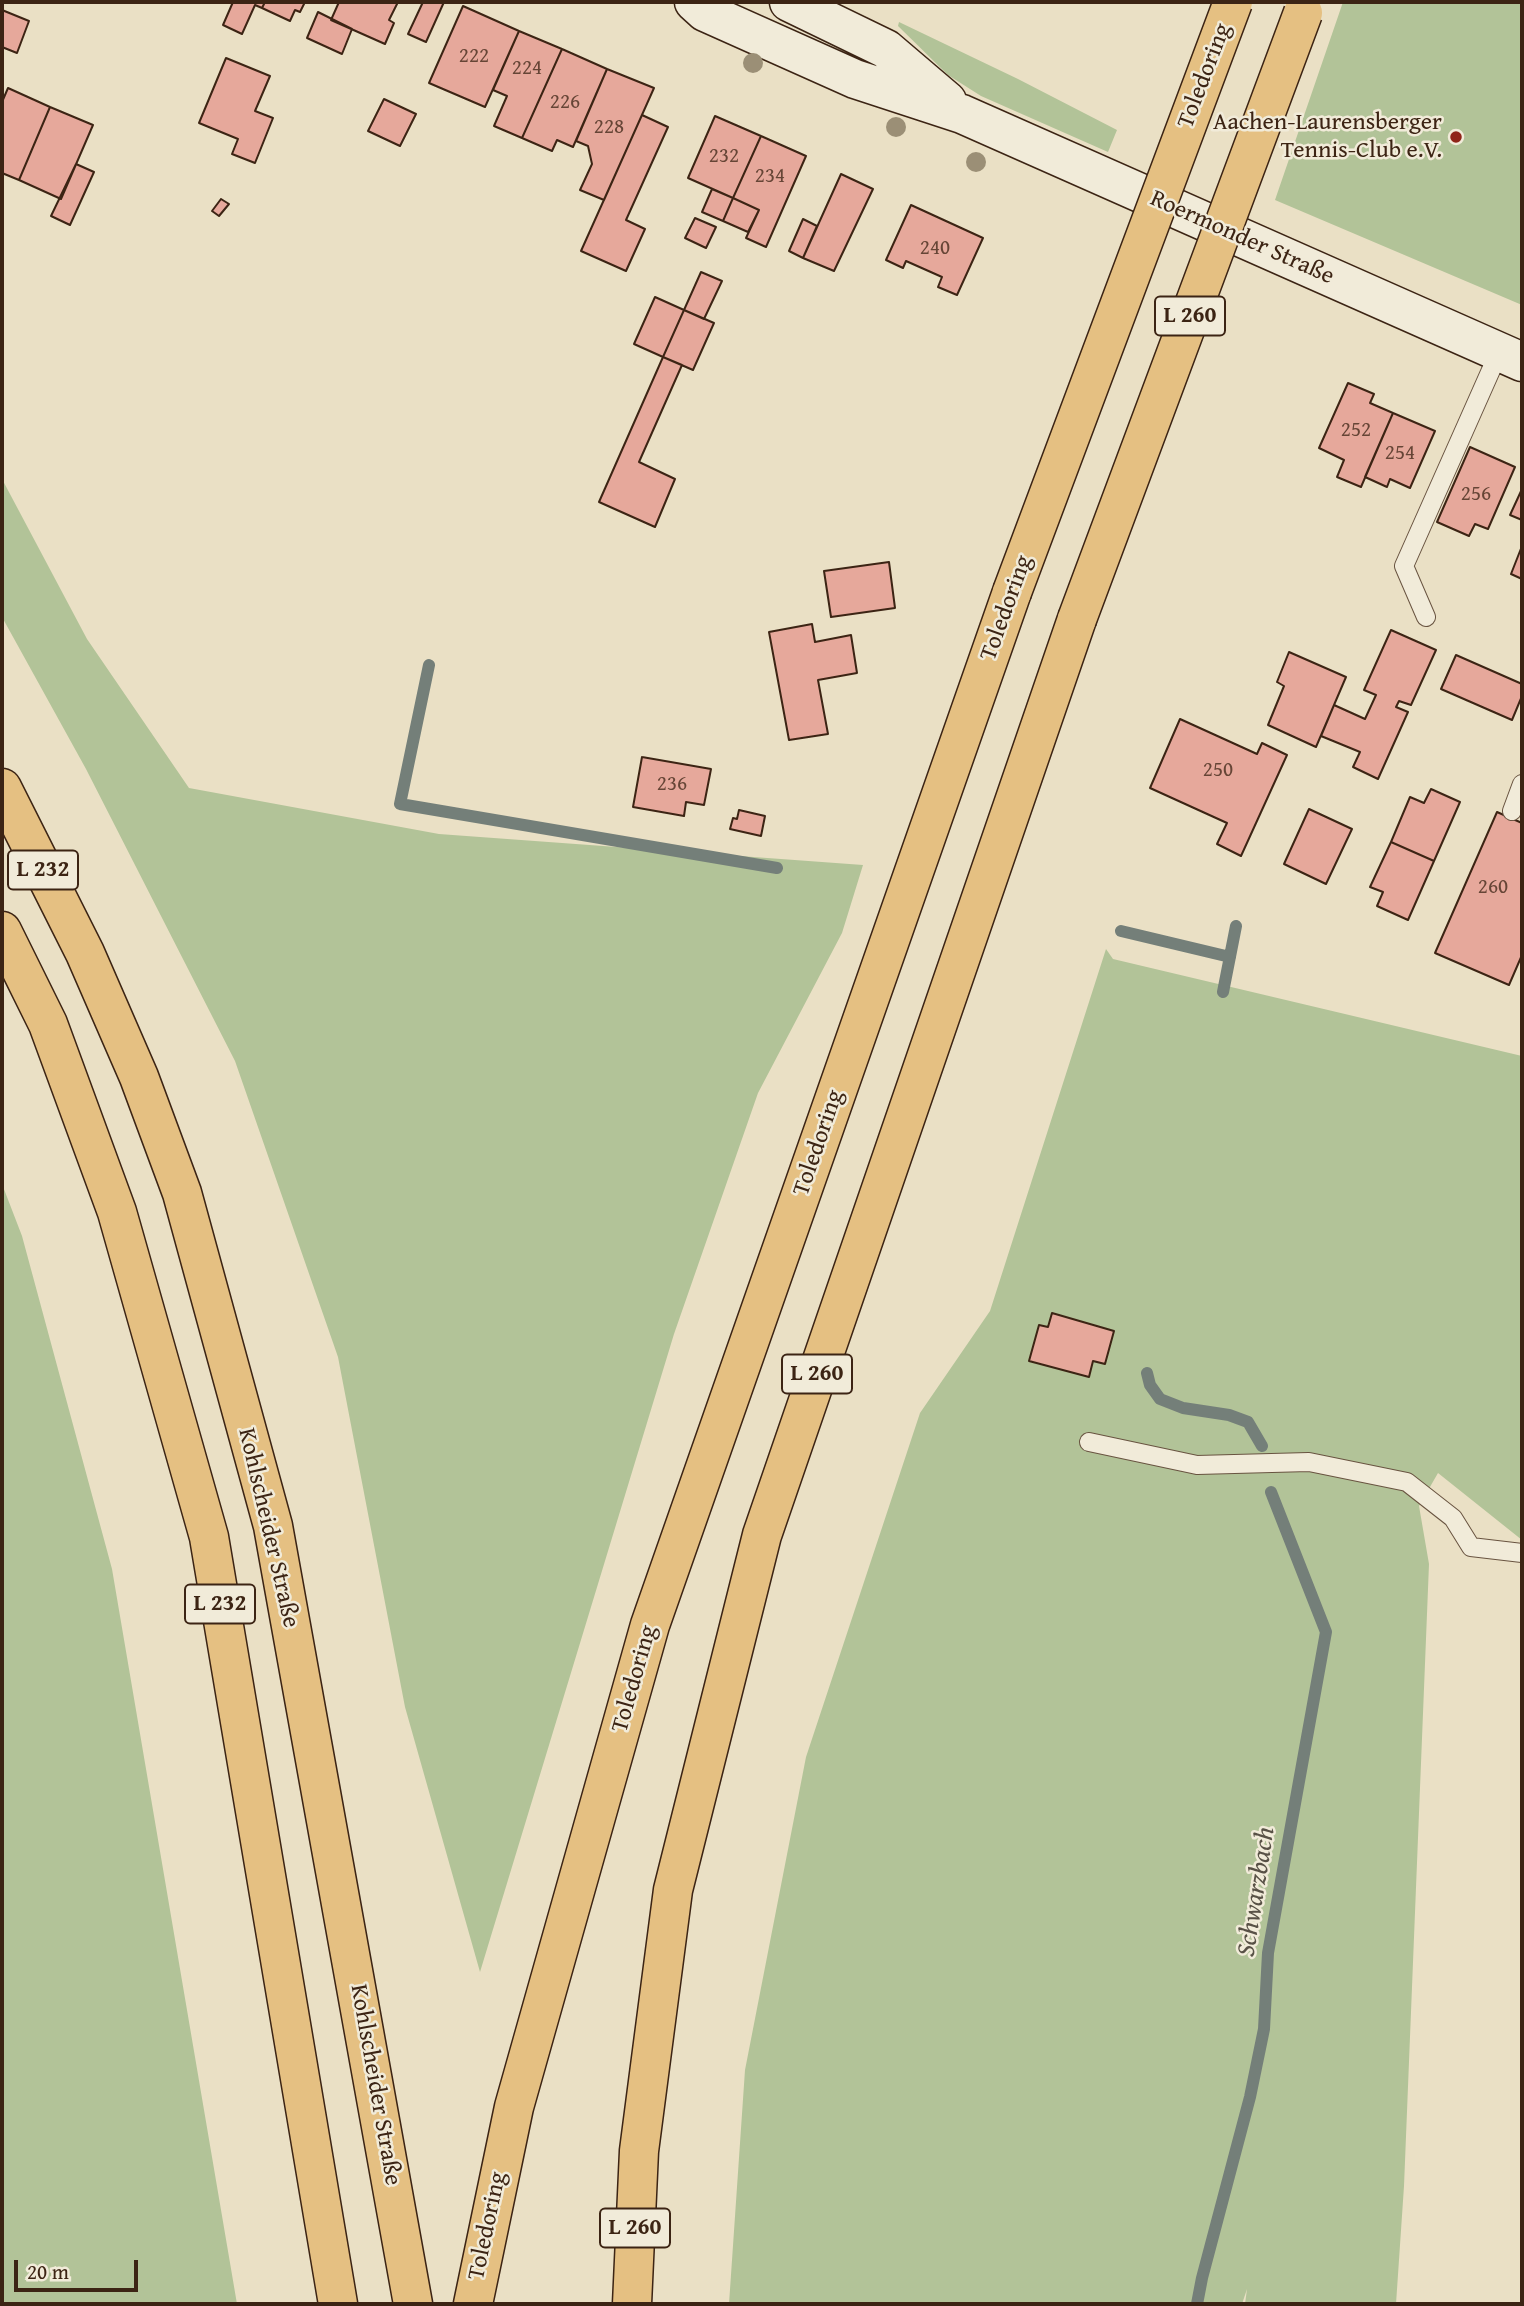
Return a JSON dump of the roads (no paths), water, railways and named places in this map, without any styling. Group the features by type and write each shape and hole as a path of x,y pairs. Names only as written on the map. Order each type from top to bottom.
{"main road":[{"name":"Roermonder Straße","path":"694,2 705,12 855,79 962,114 1511,357"},
{"name":"Roermonder Straße","path":"789,2 886,49 962,114"},
{"name":"Toledoring","path":"472,2304 514,2107 650,1625 1012,592 1233,2"},
{"name":"L 260","path":"632,2304 639,2151 673,1890 762,1535 1077,619 1305,7"},
{"name":"Kohlscheider Straße","path":"2,788 85,953 144,1090 182,1193 266,1499 278,1553 413,2304"},
{"name":"L 232","path":"2,931 48,1024 117,1212 209,1537 338,2304"}],"lane":[{"path":"1426,617 1404,566 1511,357"},
{"path":"1511,811 1522,784"},
{"path":"1090,1442 1197,1465 1309,1462 1407,1482 1453,1518 1471,1547 1522,1553"}],"waterway":[{"path":"429,665 400,804 777,868"},
{"name":"Schwarzbach","path":"1223,992 1236,926"},
{"path":"1121,931 1230,957"},
{"name":"Schwarzbach","path":"1147,1373 1150,1385 1160,1399 1183,1408 1229,1415 1248,1422 1262,1446"},
{"name":"Schwarzbach","path":"1197,2304 1250,2097 1264,2029 1268,1953 1326,1632 1271,1492"}],"place":[{"name":"Aachen-Laurensberger Tennis-Club e.V.","path":"1456,137"}]}
